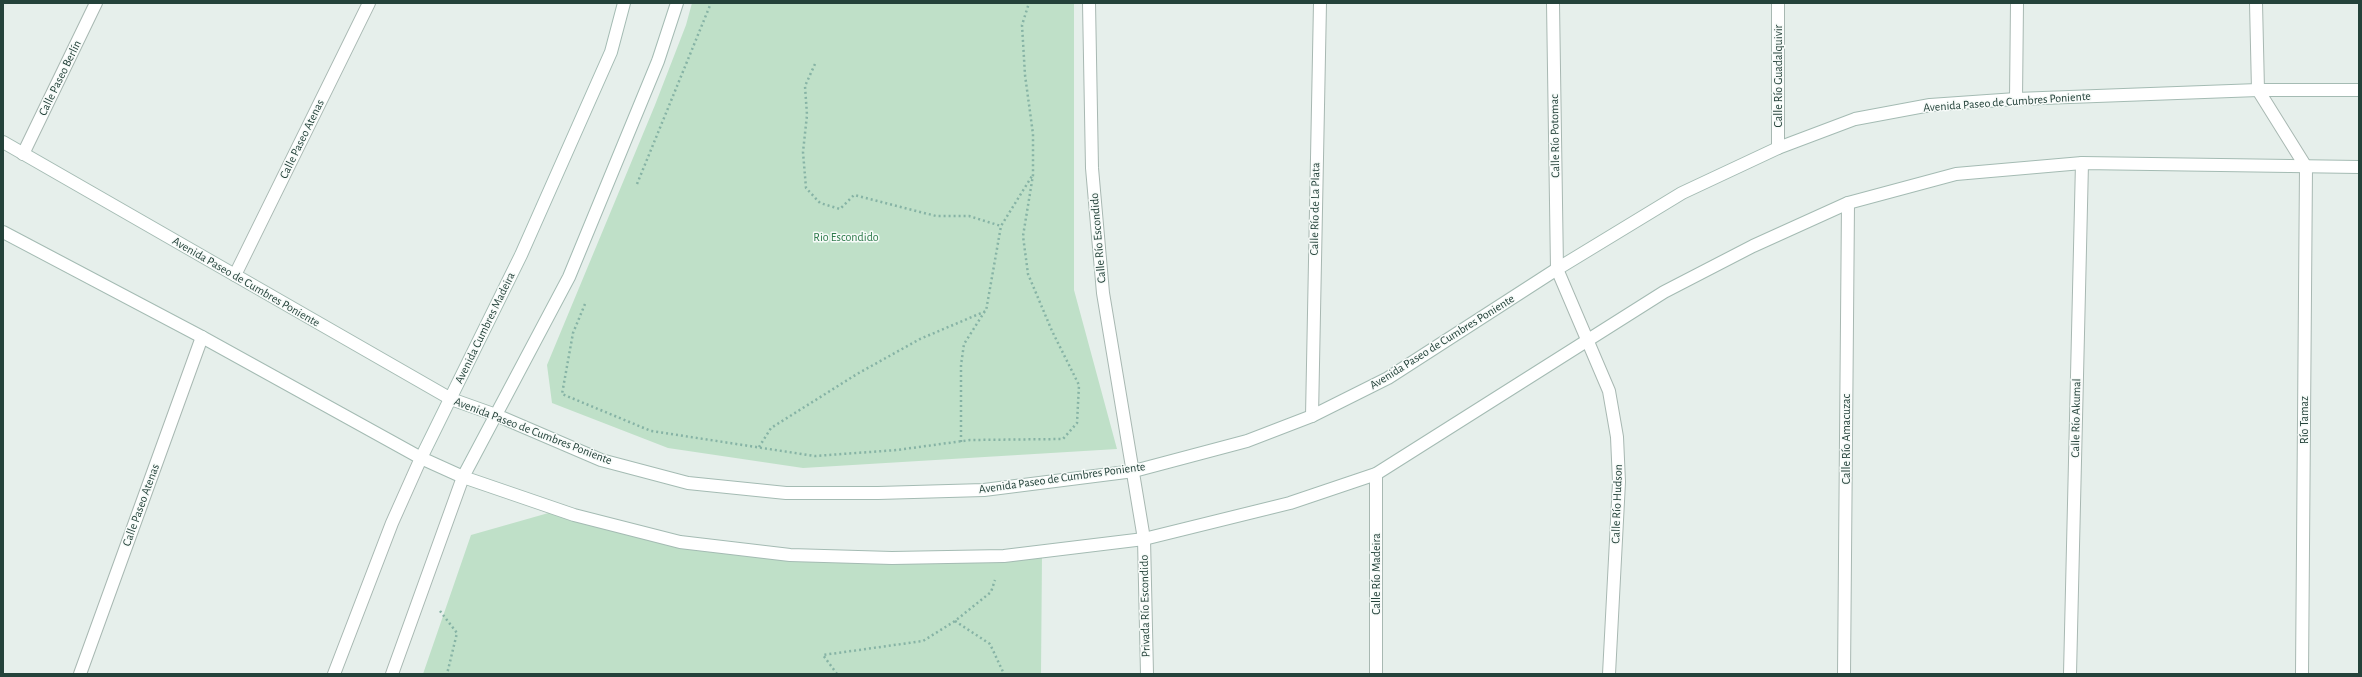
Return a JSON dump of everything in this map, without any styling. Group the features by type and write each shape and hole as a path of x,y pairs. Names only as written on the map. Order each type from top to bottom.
{"street":[{"name":"Calle Paseo Berlín","path":"23,154 96,3"},
{"name":"Calle Paseo Atenas","path":"235,275 369,3"},
{"name":"Avenida Cumbres Madeira","path":"334,674 392,523 421,458 521,255 611,52 624,3"},
{"path":"392,674 463,477 569,277 658,61 677,3"},
{"name":"Calle Río Escondido","path":"1088,3 1092,168 1103,293 1134,471 1144,539"},
{"name":"Calle Río de La Plata","path":"1312,416 1320,3"},
{"name":"Calle Río Potomac","path":"1553,3 1557,269"},
{"name":"Calle Río Guadalquivir","path":"1778,3 1778,148"},
{"path":"2016,99 2017,3"},
{"path":"2256,3 2258,90 2306,167"},
{"name":"Avenida Paseo de Cumbres Poniente","path":"3,142 451,399 496,415 601,460 688,483 786,493 878,493 984,490 1134,471 1247,441 1312,416 1388,378 1557,269 1682,194 1778,148 1855,119 1930,106 2016,99 2258,90 2359,90"},
{"path":"3,232 202,337 421,458 463,477 574,515 680,542 790,555 892,558 1004,556 1144,539 1290,503 1376,474 1664,292 1752,246 1848,203 1956,174 2082,163 2359,167"},
{"name":"Calle Río Akumal","path":"2070,674 2082,163"},
{"name":"Río Tamaz","path":"2302,674 2306,167"},
{"name":"Calle Río Amacuzac","path":"1844,674 1848,203"},
{"name":"Calle Río Hudson","path":"1557,269 1609,390 1617,437 1619,482 1609,674"},
{"name":"Calle Paseo Atenas","path":"80,674 202,337"},
{"name":"Calle Río Madeira","path":"1376,474 1376,674"},
{"name":"Privada Río Escondido","path":"1144,539 1147,674"}],"path":[{"path":"635,188 711,3"},
{"path":"588,296 573,333 562,394 651,431 815,456 897,450 961,442 1063,439 1077,423 1079,386 1052,331 1028,274 1023,236 1033,175 1033,134 1025,75 1022,25 1029,3"},
{"path":"815,64 805,86 807,115 804,152 806,188 820,203 840,208 854,195 936,216 969,216 1001,226"},
{"path":"961,442 961,365 964,344 986,311 1001,226 1033,175"},
{"path":"759,447 770,428 857,374 920,339 986,311"},
{"path":"837,674 824,655 923,641 954,621 991,592 1004,556"},
{"path":"423,589 457,633 447,674"},
{"path":"954,621 990,644 1004,674"}],"green space":[{"name":"Rio Escondido","path":"692,3 1074,3 1074,290 1117,449 803,468 668,448 552,403 547,365 655,105 686,25"},
{"path":"559,510 786,559 1042,555 1041,674 423,674 471,535"}]}
